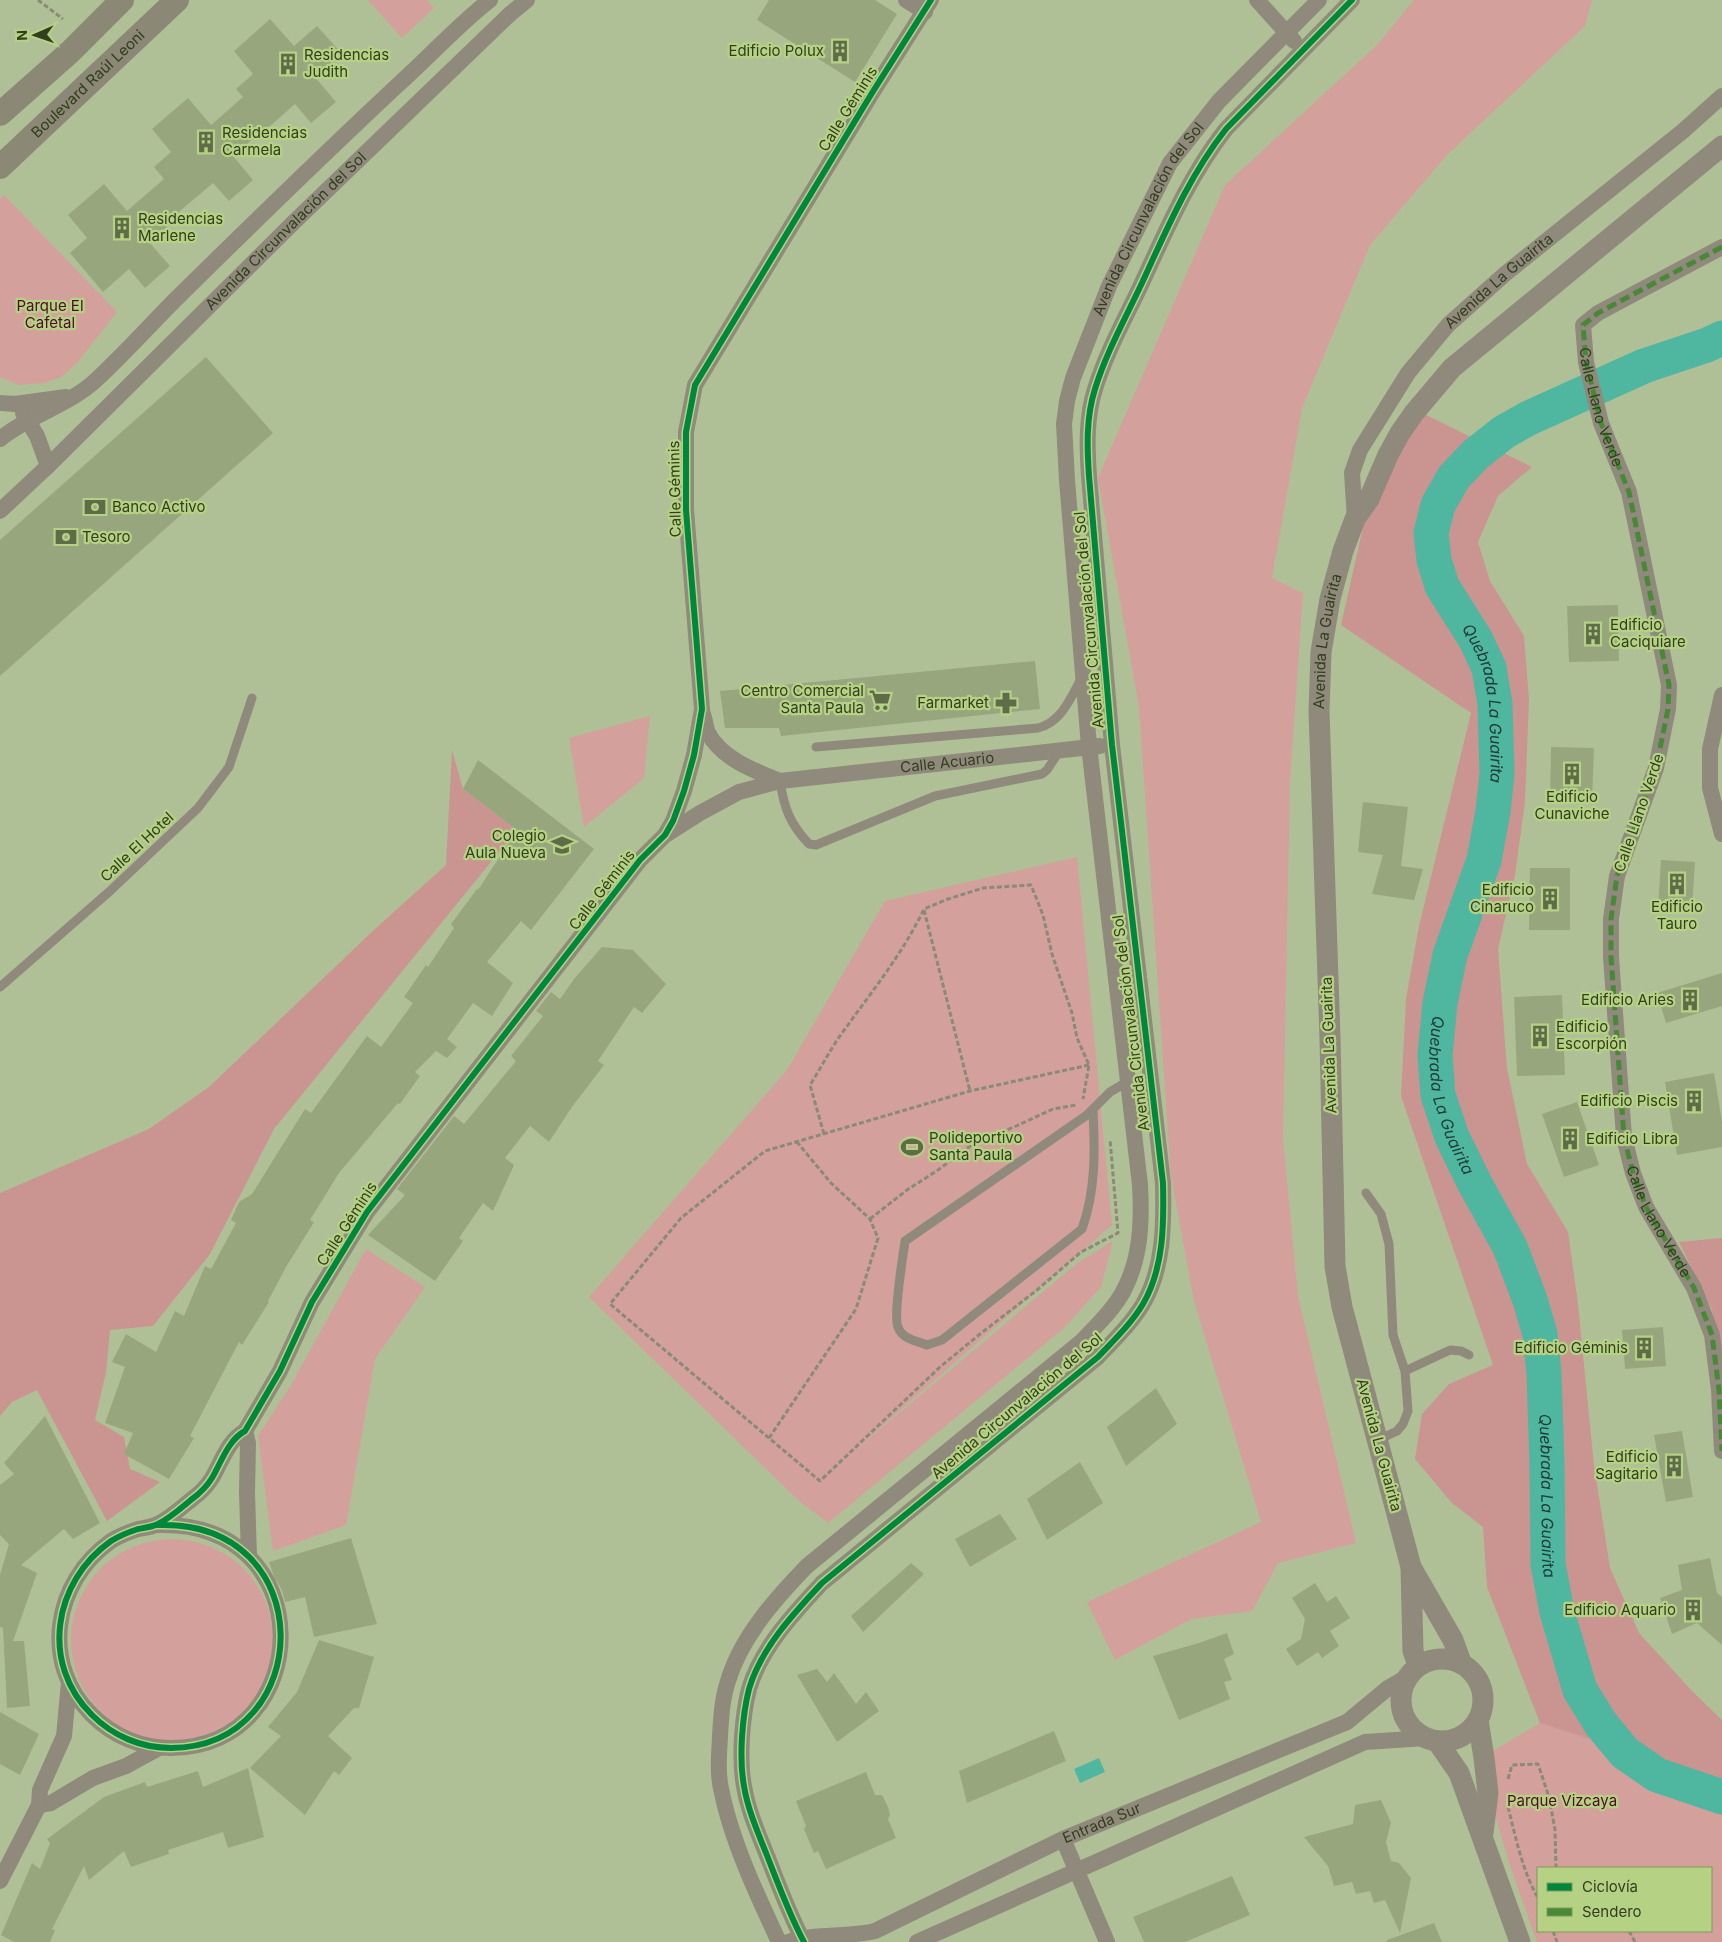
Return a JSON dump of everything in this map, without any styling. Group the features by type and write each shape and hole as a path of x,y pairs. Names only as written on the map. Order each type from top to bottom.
{"main road":[{"path":"0,114 70,52 122,0"},
{"name":"Boulevard Raúl Leoni","path":"0,167 177,0"}],"street":[{"name":"Avenida Circunvalación del Sol","path":"0,439 12,430 78,394 95,381 175,299 346,132 403,81 467,18 490,0"},
{"name":"Avenida Circunvalación del Sol","path":"1,510 48,466 294,222 510,14 527,0"},
{"path":"906,0 928,6"},
{"path":"1257,0 1302,50"},
{"name":"Avenida Circunvalación del Sol","path":"778,1942 757,1893 729,1818 722,1793 718,1766 722,1710 728,1680 741,1652 758,1623 781,1593 807,1566 1082,1341 1110,1310 1124,1291 1133,1270 1141,1216 1140,1185 1089,746 1064,424 1073,378 1109,286 1170,163 1220,100 1319,0"},
{"name":"Avenida Circunvalación del Sol","path":"798,1940 761,1842 744,1788 741,1765 744,1713 750,1687 761,1663 776,1636 798,1608 822,1583 1091,1363 1128,1324 1143,1303 1154,1278 1161,1248 1164,1216 1162,1183 1112,745 1086,445 1088,417 1094,389 1112,348 1176,212 1208,152 1226,129 1352,0"},
{"name":"Calle Géminis","path":"157,1525 189,1502 210,1480 236,1436 245,1431 280,1370 312,1302 367,1212 640,860 665,835 673,821 684,792 694,755 702,710 686,510 686,432 695,385 872,93 928,6"},
{"path":"403,81 419,101"},
{"name":"Avenida La Guairita","path":"1355,518 1352,473 1360,450 1408,373 1448,325 1504,274 1682,131 1722,96"},
{"name":"Avenida La Guairita","path":"1520,1942 1459,1773 1431,1740 1417,1733 1409,1726 1401,1707 1402,1686 1412,1671 1411,1567 1342,1307 1335,1266 1330,1038 1319,711 1321,652 1330,599 1343,551 1355,518 1369,499 1388,455 1414,413 1452,368 1722,146"},
{"name":"Calle Llano Verde","path":"1722,247 1590,318 1583,325 1586,362 1601,423 1629,492 1669,685 1668,709 1656,768 1617,876 1612,919 1611,957 1624,1137 1646,1207 1694,1288 1712,1335 1719,1390 1722,1451"},
{"name":"Avenida Circunvalación del Sol","path":"8,404 78,394"},
{"name":"Avenida Circunvalación del Sol","path":"8,404 28,421 38,436 48,466"},
{"path":"1722,695 1710,749 1710,788 1722,834"},
{"name":"Calle Acuario","path":"702,710 708,732 716,745 728,755 780,780"},
{"name":"Calle Acuario","path":"665,835 739,792 780,780 1112,745"},
{"path":"1140,1185 1162,1183"},
{"path":"245,1431 248,1443 249,1557"},
{"name":"Calle Géminis","path":"177,1524 216,1534 234,1544 249,1557 264,1574 274,1595 280,1617 282,1640 279,1663 271,1684 260,1704 244,1721 226,1734 205,1743 182,1748 159,1748 127,1740 99,1722 82,1704 69,1683 62,1660 59,1637 61,1614 68,1592 79,1571 95,1554 113,1540 134,1530 157,1525 177,1524"},
{"name":"Avenida La Guairita","path":"1411,1567 1453,1640 1460,1662 1477,1677 1482,1688 1482,1710 1478,1720 1488,1793 1482,1838"},
{"path":"1412,1671 1426,1661 1443,1658 1460,1662"},
{"name":"Entrada Sur","path":"798,1940 860,1935 875,1931 1063,1840 1347,1722 1412,1671"},
{"name":"Calle Géminis","path":"0,1882 39,1805 40,1790 64,1736 69,1683"},
{"path":"917,1942 1365,1742 1449,1741 1460,1737 1470,1730 1478,1720"},
{"name":"Calle Géminis","path":"39,1805 51,1803 93,1778 126,1766 159,1748"},
{"path":"1063,1840 1107,1942"}],"lane":[{"path":"816,747 1038,728 1048,725 1058,717 1084,675"},
{"name":"Calle El Hotel","path":"0,987 110,891 198,808 229,767 252,698"},
{"path":"780,780 783,801 790,820 809,844 816,845 935,796 1042,774 1047,770 1061,749"},
{"path":"1093,1110 1095,1162 1089,1204 1082,1229 942,1340 927,1345 905,1337 897,1327 897,1309 905,1241 1093,1110 1110,1092 1127,1082"},
{"path":"1366,1193 1381,1214 1389,1244 1393,1335 1405,1371 1408,1411 1403,1424 1397,1431 1378,1440"},
{"path":"1405,1371 1450,1350 1461,1350 1469,1355"}],"path":[{"path":"38,0 63,19"},
{"path":"824,1134 810,1085 844,1030 882,980 924,910 948,899 983,888 1031,886 1072,1013 1077,1038 1089,1065 1082,1104 1053,1109 973,1144 870,1219"},
{"path":"924,910 970,1091"},
{"path":"1089,1065 970,1091 765,1151 681,1218 610,1304 820,1481 940,1367 1037,1290 1081,1252 1118,1233 1109,1122 1093,1110"},
{"path":"769,1438 856,1309 878,1238 870,1219 831,1182 797,1142"},
{"path":"1507,1782 1512,1765 1538,1764 1549,1796 1554,1822 1556,1867"},
{"path":"1506,1799 1522,1860 1530,1885 1537,1896"}],"green space":[{"path":"368,0 427,0 434,8 402,38"},
{"path":"1414,0 1592,0 1585,26 1447,155 1370,245 1302,408 1272,578 1303,593 1290,781 1283,1138 1298,1296 1356,1543 1278,1563 1252,1611 1191,1619 1115,1660 1087,1602 1261,1522 1194,1301 1171,1176 1139,707 1098,478 1225,185 1378,44"},
{"name":"Parque El Cafetal","path":"4,195 117,312 77,363 61,377 44,383 19,385 0,377 0,199"},
{"path":"650,716 644,778 584,827 569,738"},
{"name":"Polideportivo Santa Paula","path":"1077,857 1112,1225 847,1457 1076,1264 1113,1241 1101,1287 1064,1328 828,1523 798,1500 589,1297 787,1070 885,901"},
{"path":"366,1249 425,1287 375,1359 346,1525 273,1551 258,1436 291,1385"},
{"path":"162,1539 182,1539 201,1543 220,1551 236,1562 250,1576 261,1592 269,1611 273,1640 269,1669 261,1688 250,1704 236,1718 220,1729 201,1737 182,1741 162,1741 143,1737 124,1729 108,1718 94,1704 83,1688 75,1669 71,1650 71,1630 75,1611 83,1592 94,1576 108,1562 124,1551 143,1543"},
{"name":"Parque Vizcaya","path":"1540,1723 1588,1738 1634,1756 1701,1790 1722,1803 1722,1942 1537,1942 1510,1866 1492,1805 1493,1751"}],"shaded area":[{"path":"1414,409 1532,467 1498,496 1478,542 1490,581 1524,636 1529,699 1525,802 1515,875 1498,949 1507,1068 1527,1164 1568,1232 1578,1304 1594,1465 1610,1568 1639,1633 1693,1692 1722,1720 1722,1806 1621,1749 1540,1723 1487,1587 1483,1527 1451,1502 1415,1459 1422,1414 1449,1384 1493,1365 1401,1096 1406,999 1419,926 1471,713 1341,625 1368,505"},
{"path":"452,750 463,789 517,830 274,1129 210,1254 153,1326 110,1330 106,1372 95,1420 124,1437 130,1469 160,1482 107,1521 37,1390 12,1402 0,1416 0,1193 149,1129 209,1087 376,928 446,865"},
{"path":"1722,1238 1722,1365 1712,1310 1679,1242"}],"water":[{"path":"1099,1758 1105,1772 1080,1783 1074,1769"}],"building":[{"name":"Edificio Polux","path":"769,0 875,0 897,14 855,82 757,20"},
{"path":"270,19 294,46 317,26 342,54 315,77 336,102 311,123 295,104 268,126 233,156 253,180 229,201 213,183 174,216 176,219 149,242 170,266 145,288 129,269 103,292 70,253 87,238 68,215 104,184 127,211 164,179 154,167 171,152 152,129 188,98 211,125 243,97 236,89 253,74 234,51"},
{"path":"206,357 273,433 0,676 0,540"},
{"name":"Edificio Caciquiare","path":"1618,605 1619,661 1569,662 1567,606"},
{"name":"Centro Comercial Santa Paula","path":"1035,661 1040,709 781,736 779,728 725,728 720,691"},
{"name":"Edificio Cunaviche","path":"1551,747 1594,748 1592,802 1550,801"},
{"path":"478,760 594,849 531,930 521,921 487,962 513,983 492,1016 473,1003 447,1039 457,1047 447,1058 436,1051 415,1072 420,1076 400,1104 398,1103 339,1173 310,1220 314,1222 286,1267 269,1302 242,1345 239,1342 190,1436 194,1438 169,1479 124,1454 133,1433 105,1423 125,1367 112,1362 126,1334 156,1352 175,1311 184,1316 205,1266 211,1269 236,1223 231,1220 239,1202 252,1194 305,1109 311,1113 367,1036 381,1047 413,1003 404,997 426,965 428,967 454,928 451,924 478,890 517,830 463,789"},
{"path":"1363,802 1408,807 1401,866 1423,869 1414,900 1372,894 1383,855 1358,852"},
{"name":"Edificio Tauro","path":"1661,860 1695,862 1692,909 1658,907"},
{"name":"Edificio Cinaruco","path":"1530,868 1570,868 1570,930 1529,930"},
{"path":"602,947 633,950 666,984 642,1013 634,1007 598,1061 604,1065 572,1107 549,1142 530,1126 505,1158 514,1165 493,1211 483,1203 459,1238 463,1241 435,1281 368,1235 405,1195 397,1189 454,1116 464,1124 516,1061 511,1056 543,1016 536,1011 551,992 560,999 574,979"},
{"name":"Edificio Aries","path":"1722,973 1722,1006 1666,1023 1657,993"},
{"name":"Edificio Escorpión","path":"1562,995 1565,1075 1517,1076 1514,997"},
{"name":"Edificio Piscis","path":"1714,1073 1722,1121 1722,1147 1677,1155 1665,1082"},
{"name":"Edificio Libra","path":"1577,1102 1599,1165 1564,1177 1542,1114"},
{"name":"Edificio Géminis","path":"1663,1327 1666,1366 1625,1369 1622,1330"},
{"path":"1156,1388 1177,1424 1126,1466 1107,1427"},
{"path":"45,1416 100,1523 73,1539 64,1529 21,1565 37,1573 13,1641 24,1641 30,1706 7,1708 3,1628 0,1627 0,1575 9,1544 0,1535 0,1485 14,1474 4,1463"},
{"name":"Edificio Sagitario","path":"1682,1431 1693,1497 1666,1502 1654,1435"},
{"path":"1080,1462 1103,1503 1047,1540 1027,1499"},
{"path":"1000,1514 1017,1539 970,1567 955,1539"},
{"path":"351,1538 377,1624 314,1637 305,1597 285,1602 282,1590 274,1577 269,1562"},
{"name":"Edificio Aquario","path":"1710,1558 1717,1593 1722,1597 1722,1645 1697,1623 1672,1634 1660,1598 1682,1590 1678,1565"},
{"path":"911,1563 924,1574 863,1632 851,1616"},
{"path":"1315,1583 1327,1602 1336,1596 1350,1618 1330,1631 1339,1646 1322,1658 1318,1652 1297,1666 1286,1649 1301,1639 1305,1619 1292,1598"},
{"path":"1227,1633 1234,1654 1224,1659 1232,1680 1224,1682 1230,1699 1179,1720 1153,1656"},
{"path":"319,1640 374,1657 359,1708 354,1708 328,1736 352,1758 339,1775 334,1771 305,1815 250,1768 281,1736 268,1727 297,1692"},
{"path":"817,1669 827,1682 834,1673 856,1704 866,1692 879,1711 837,1742 797,1675"},
{"path":"0,1712 39,1734 20,1775 0,1764"},
{"path":"1054,1731 1066,1761 967,1803 959,1771"},
{"path":"248,1768 264,1837 228,1848 223,1832 168,1850 169,1854 131,1867 124,1851 89,1880 84,1866 52,1929 55,1930 50,1942 14,1942 1,1935 32,1863 40,1869 50,1843 47,1839 104,1797 145,1782 147,1787 198,1771 203,1787"},
{"path":"866,1772 875,1795 882,1795 888,1807 890,1815 888,1819 896,1838 826,1869 818,1851 814,1853 804,1829 806,1826 796,1801"},
{"path":"1381,1800 1391,1823 1386,1842 1391,1861 1399,1863 1411,1878 1400,1933 1385,1900 1374,1903 1370,1891 1356,1894 1352,1882 1334,1886 1328,1866 1304,1837 1353,1824 1355,1805"},
{"path":"1232,1876 1250,1915 1185,1942 1144,1942 1133,1917"},
{"path":"1434,1923 1442,1942 1387,1942 1387,1940"}],"waterway":[{"name":"Quebrada La Guairita","path":"1722,338 1707,345 1644,366 1529,418 1504,432 1476,454 1454,477 1438,505 1431,533 1434,560 1442,586 1476,640 1489,668 1495,704 1497,774 1493,811 1484,860 1450,955 1440,1003 1435,1055 1438,1095 1452,1137 1475,1184 1510,1247 1530,1300 1540,1334 1544,1373 1548,1564 1557,1612 1580,1690 1601,1724 1625,1753 1657,1775 1722,1797"}],"marked path":[{"path":"1722,247 1598,313 1583,325 1586,362 1601,423 1629,492 1669,685 1668,709 1656,768 1617,876 1611,919 1611,957 1624,1137 1633,1173 1646,1207 1694,1288 1712,1335 1719,1390 1722,1451"}],"cycle path":[{"path":"157,1525 211,1533 249,1557 272,1593 281,1634 274,1675 254,1712 219,1738 171,1748 149,1746 118,1735 92,1715 76,1695 65,1672 60,1648 60,1624 66,1601 76,1578 91,1558 111,1541 131,1531 162,1522 195,1497 208,1484 229,1446 245,1431 280,1371 312,1302 367,1212 640,860 665,835 673,821 694,755 702,709 686,510 686,432 695,385 872,93 931,0"},
{"path":"804,1942 785,1901 754,1823 743,1780 741,1750 743,1725 745,1707 754,1674 770,1645 822,1583 1098,1357 1122,1332 1143,1304 1155,1276 1163,1229 1163,1183 1112,745 1089,476 1090,410 1099,376 1110,349 1169,224 1189,185 1213,147 1226,129 1352,0"}],"place":[{"name":"Edificio Polux","path":"840,51"},
{"name":"Residencias Judith","path":"288,64"},
{"name":"Residencias Carmela","path":"206,142"},
{"name":"Residencias Marlene","path":"122,228"},
{"name":"Banco Activo","path":"95,507"},
{"name":"Tesoro","path":"66,537"},
{"name":"Edificio Caciquiare","path":"1593,634"},
{"name":"Centro Comercial Santa Paula","path":"880,700"},
{"name":"Farmarket","path":"1006,703"},
{"name":"Edificio Cunaviche","path":"1572,774"},
{"name":"Colegio Aula Nueva","path":"562,845"},
{"name":"Edificio Tauro","path":"1677,884"},
{"name":"Edificio Cinaruco","path":"1550,899"},
{"name":"Edificio Aries","path":"1690,1000"},
{"name":"Edificio Escorpión","path":"1540,1036"},
{"name":"Edificio Piscis","path":"1694,1101"},
{"name":"Edificio Libra","path":"1570,1139"},
{"name":"Polideportivo Santa Paula","path":"912,1147"},
{"name":"Edificio Géminis","path":"1644,1348"},
{"name":"Edificio Sagitario","path":"1674,1466"},
{"name":"Edificio Aquario","path":"1693,1610"}]}
